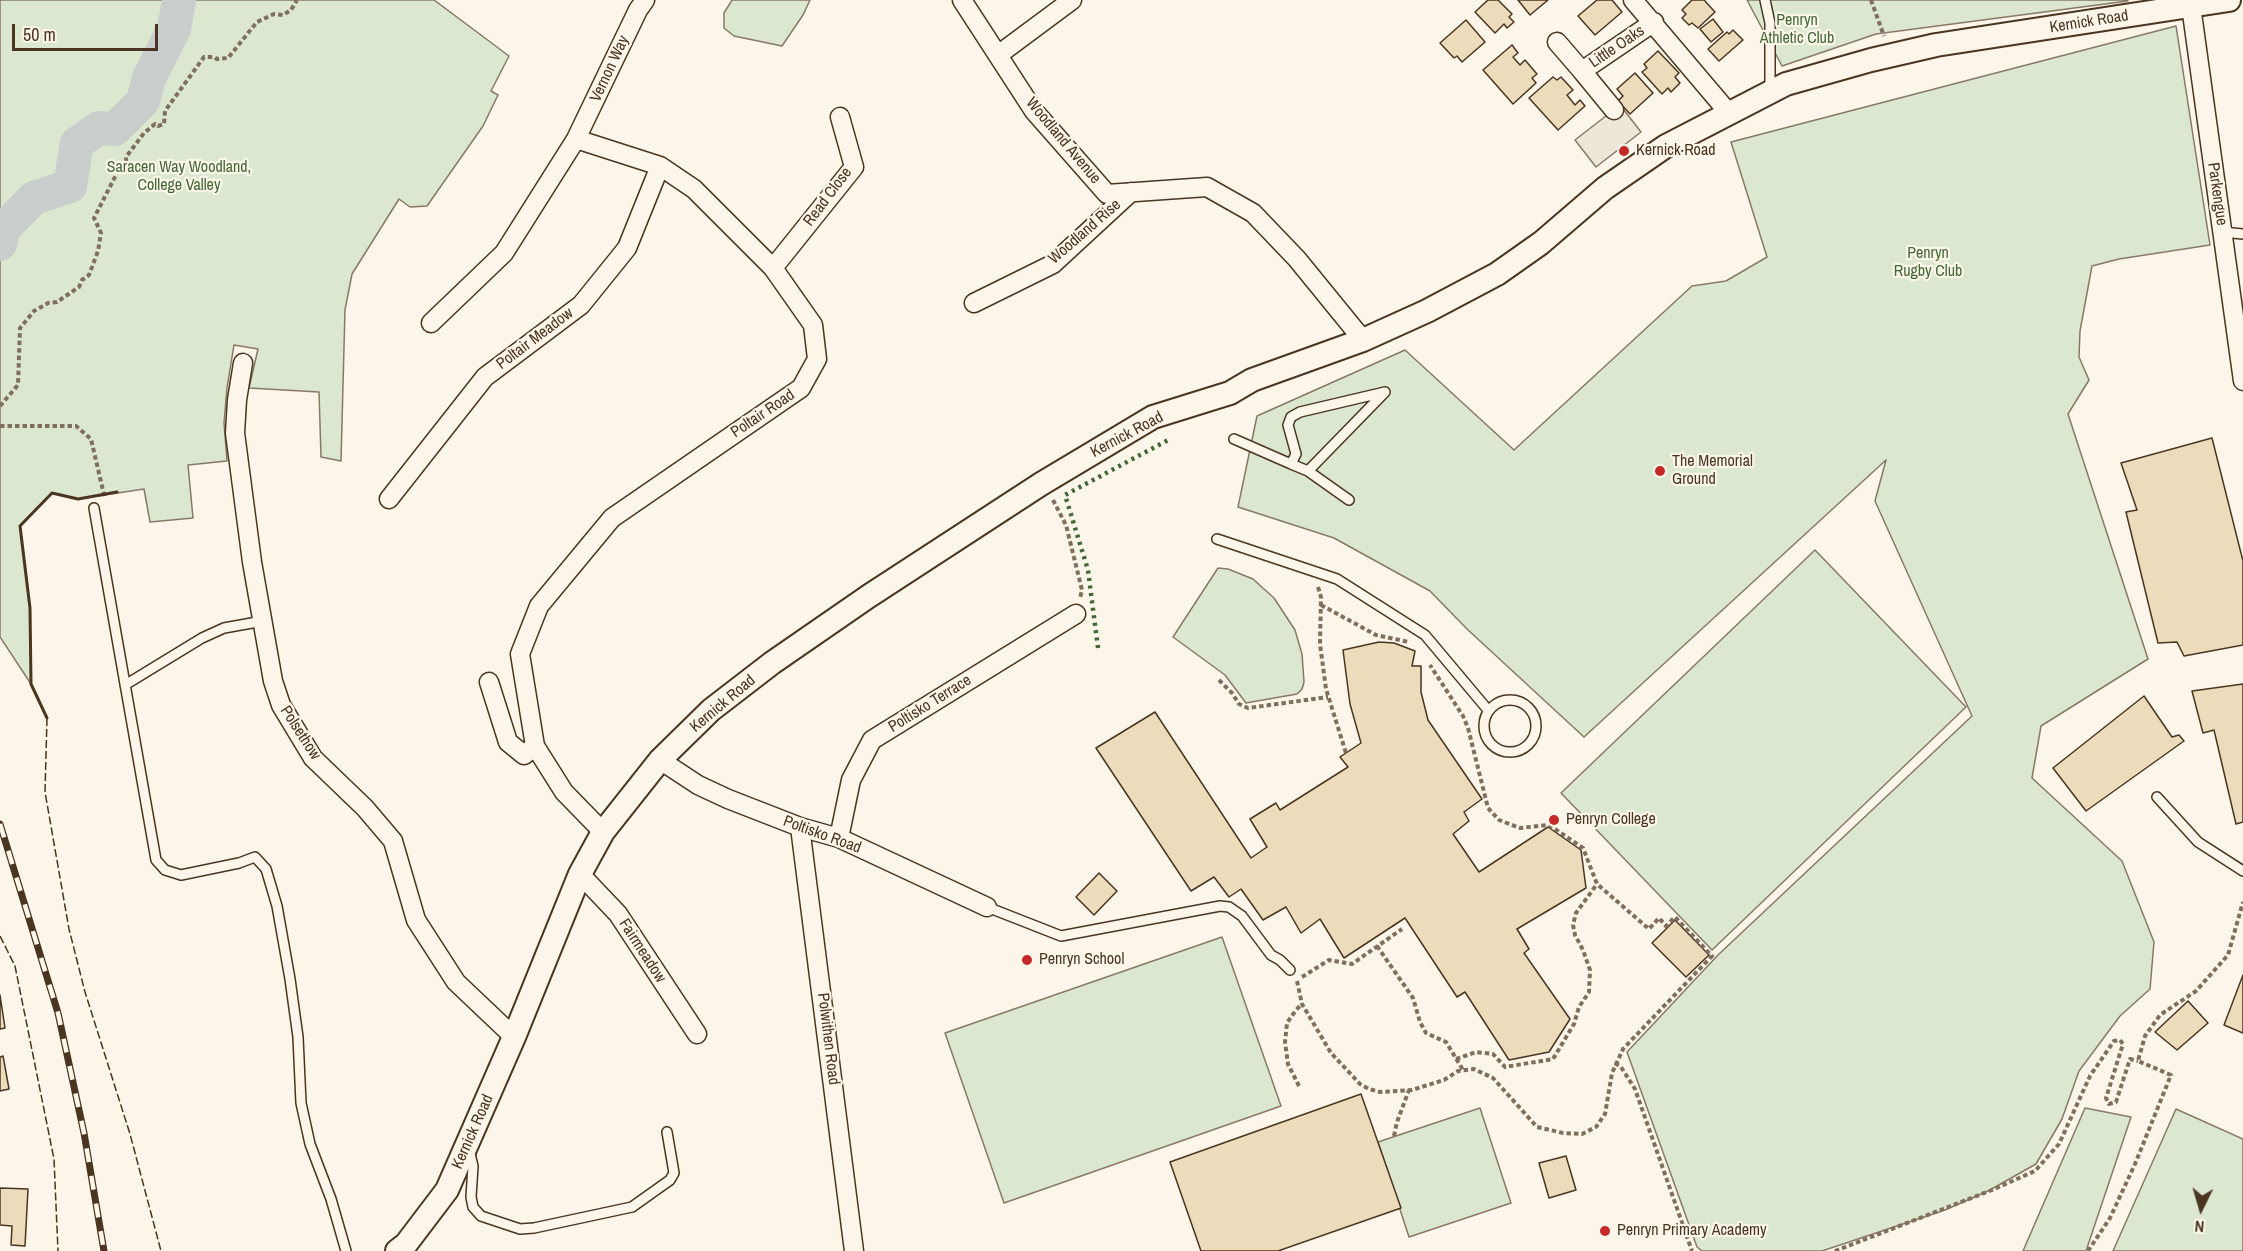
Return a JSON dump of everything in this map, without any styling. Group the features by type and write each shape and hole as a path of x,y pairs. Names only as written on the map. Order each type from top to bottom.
{"street":[{"name":"Vernon Way","path":"576,139 638,10 645,0"},
{"name":"Woodland Avenue","path":"962,0 1034,111 1107,194 1207,187 1253,213 1297,259 1363,340"},
{"path":"998,55 1072,0"},
{"name":"Little Oaks","path":"1633,0 1728,112"},
{"name":"Kernick Road","path":"398,1251 447,1191 514,1037 580,874 603,832 660,760 711,710 772,663 869,596 1044,482 1154,417 1203,403 1230,393 1252,380 1363,340 1427,311 1497,274 1541,243 1605,188 1666,146 1786,84 1936,45 2190,3 2229,0"},
{"name":"Parkengue","path":"2190,3 2243,381"},
{"name":"Little Oaks","path":"1557,42 1582,70 1654,22"},
{"path":"1582,70 1614,110"},
{"name":"Read Close","path":"773,268 854,167 840,117"},
{"name":"Poltair Road","path":"576,139 660,166 694,189 773,268 813,325 817,359 801,388 612,518 539,606 520,654 536,746 564,792 603,832"},
{"path":"431,323 504,253 576,139"},
{"name":"Poltair Meadow","path":"389,499 485,377 581,305 627,248 660,166"},
{"name":"Woodland Rise","path":"974,303 1053,264 1131,192"},
{"name":"Polsethow","path":"243,363 237,399 235,433 262,621 273,681 286,714 313,758 365,808 393,840 416,920 456,982 514,1037"},
{"name":"Poltisko Terrace","path":"839,838 851,780 872,740 1076,614"},
{"path":"489,682 508,742 524,755 536,746"},
{"name":"Poltisko Road","path":"660,760 698,785 728,799 800,827 839,838 987,908"},
{"name":"Polwithen Road","path":"800,827 854,1251"},
{"name":"Fairmeadow","path":"580,874 618,914 697,1034"}],"lane":[{"path":"1765,0 1770,23 1770,92"},
{"path":"2222,232 2243,234"},
{"path":"1291,464 1296,454 1288,425 1291,417 1300,412 1385,392 1308,471"},
{"path":"1234,438 1308,471 1349,500"},
{"path":"94,508 156,860 165,870 181,875 239,863 255,857 266,869 277,906 290,979 298,1037 301,1103 310,1144 331,1199 346,1251"},
{"path":"1217,539 1337,579 1425,634 1488,710"},
{"path":"125,685 202,638 224,628 262,621"},
{"path":"1503,700 1514,700 1524,705 1534,714 1536,725 1534,737 1525,748 1512,752 1499,749 1488,740 1484,727 1488,710 1494,703 1503,700"},
{"path":"2157,797 2198,842 2243,871"},
{"path":"987,908 1060,936 1220,906 1229,907 1242,916 1271,955 1290,970"},
{"path":"467,1145 473,1166 471,1197 473,1207 481,1216 520,1229 632,1207 670,1180 674,1173 667,1132"}],"path":[{"path":"0,406 18,385 20,328 34,311 48,303 57,302 79,286 89,275 98,251 101,233 94,219 117,173 126,162 126,157 144,133 155,124 158,126 164,123 165,111 204,57 228,58 257,22 274,14 283,15 291,10 297,0"},
{"path":"1871,0 1891,56"},
{"path":"0,426 76,426 92,439 106,503 94,508"},
{"path":"1044,482 1066,525 1082,590 1076,614"},
{"path":"1314,571 1321,597 1320,644 1328,697 1346,753"},
{"path":"1321,605 1376,635 1416,645"},
{"path":"1290,970 1297,981 1302,1004 1331,1053 1360,1084 1380,1092 1409,1090 1444,1080 1458,1071 1474,1069 1493,1078 1537,1127 1563,1133 1582,1134 1596,1127 1605,1114 1616,1063 1623,1049 1712,956 1675,916 1666,926 1659,918 1649,929 1597,884 1583,848 1549,825 1520,828 1499,820 1488,808 1463,716 1425,658"},
{"path":"1220,680 1239,704 1248,708 1256,709 1328,697"},
{"path":"1456,1059 1476,1052 1493,1054 1505,1067 1553,1059 1574,1024 1579,1007 1589,992 1590,970 1573,925 1576,913 1597,884"},
{"path":"2138,1061 2145,1036 2160,1015 2196,991 2228,955 2243,902"},
{"path":"1303,976 1329,960 1352,964 1402,929"},
{"path":"1377,946 1413,998 1426,1033 1446,1042 1463,1070"},
{"path":"1299,1086 1288,1064 1285,1042 1287,1023 1302,1004"},
{"path":"1835,1251 2035,1171 2059,1144 2090,1076 2114,1041 2120,1040 2123,1044 2106,1098 2109,1104 2116,1102 2130,1059 2171,1075 2135,1164 2110,1218 2088,1251"},
{"path":"1616,1063 1625,1072 1635,1089 1692,1251"},
{"path":"1394,1136 1409,1090"}],"green space":[{"name":"Saracen Way Woodland, College Valley","path":"0,0 434,0 509,56 491,91 498,95 483,126 427,206 410,207 399,199 352,274 345,310 341,461 321,457 319,392 249,388 258,349 234,345 224,423 227,461 188,465 193,518 150,522 144,489 78,499 52,493 20,526 30,608 31,684 0,637"},
{"path":"732,0 810,0 803,15 782,46 734,36 724,28 724,13"},
{"name":"Penryn Athletic Club","path":"1747,0 2128,1 1876,34 1782,66"},
{"name":"Penryn Rugby Club","path":"2176,26 2210,245 2119,259 2092,266 2080,331 2079,357 2089,380 2068,414 2148,659 2041,726 2032,778 2122,861 2154,942 2150,989 2120,1016 2079,1071 2062,1119 2036,1164 1988,1191 1945,1210 1822,1251 1702,1251 1697,1247 1627,1052 1718,955 1972,716 1875,501 1886,460 1584,737 1467,629 1430,591 1334,538 1238,507 1257,416 1405,350 1514,450 1692,286 1726,281 1767,257 1731,142"},
{"path":"1815,550 1966,707 1712,950 1561,793"},
{"path":"1218,568 1228,569 1253,579 1274,598 1295,630 1302,654 1304,682 1297,694 1246,703 1225,675 1173,637"},
{"path":"1222,937 1281,1106 1004,1203 945,1033"},
{"path":"1480,1108 1511,1203 1409,1237 1378,1142"},
{"path":"2085,1108 2131,1117 2086,1251 2023,1251"},
{"path":"2176,1109 2243,1139 2243,1251 2113,1251"}],"shaded area":[{"path":"1620,105 1641,132 1596,167 1575,140"}],"building":[{"path":"1488,0 1498,0 1512,14 1509,17 1514,22 1507,28 1504,24 1495,33 1475,12"},
{"path":"1518,0 1548,0 1530,15"},
{"path":"1597,0 1612,0 1622,12 1595,35 1578,16"},
{"path":"1692,0 1704,0 1715,12 1698,28 1692,23 1689,25 1682,18 1686,14 1682,10"},
{"path":"1713,19 1723,32 1711,42 1700,29"},
{"path":"1466,20 1485,42 1462,62 1457,56 1454,58 1440,43"},
{"path":"1733,30 1743,40 1719,61 1708,49 1727,32 1729,34"},
{"path":"1512,45 1518,53 1513,57 1520,65 1525,60 1537,74 1532,78 1536,83 1513,104 1483,70"},
{"path":"1658,51 1679,73 1675,77 1680,83 1671,92 1668,88 1662,94 1642,72 1647,68 1644,64"},
{"path":"1635,73 1653,93 1630,114 1618,101 1623,96 1617,89"},
{"path":"1553,77 1557,80 1561,77 1573,90 1567,95 1575,105 1580,100 1585,106 1558,130 1529,98"},
{"path":"2212,438 2243,561 2243,645 2184,656 2177,642 2158,643 2126,512 2137,510 2121,463"},
{"path":"1379,642 1394,643 1415,651 1412,666 1421,666 1421,692 1428,720 1482,799 1464,812 1469,821 1453,834 1479,872 1548,827 1581,850 1586,888 1517,929 1529,949 1524,953 1570,1019 1549,1052 1509,1060 1465,992 1457,997 1405,918 1344,958 1320,919 1301,933 1286,907 1263,920 1241,889 1229,897 1214,877 1191,891 1096,748 1155,712 1251,858 1267,847 1250,819 1276,803 1280,810 1348,767 1340,757 1361,743 1350,704 1343,650"},
{"path":"2243,684 2243,822 2236,824 2214,730 2203,733 2192,691"},
{"path":"2144,696 2172,737 2179,735 2184,741 2086,811 2053,768"},
{"path":"1099,873 1117,891 1094,915 1076,897"},
{"path":"1675,920 1709,955 1686,977 1652,943"},
{"path":"2243,975 2243,1033 2224,1025"},
{"path":"0,995 5,1028 0,1029"},
{"path":"2188,1001 2208,1023 2177,1050 2155,1032"},
{"path":"3,1056 9,1089 0,1091 0,1057"},
{"path":"1361,1094 1401,1208 1278,1251 1201,1251 1170,1162"},
{"path":"1566,1156 1576,1190 1549,1198 1539,1163"},
{"path":"0,1188 28,1189 25,1246 11,1245 12,1226 0,1225"}],"waterway":[{"path":"0,244 4,228 34,198 70,186 77,143 99,128 115,129 143,101 149,78 174,29 179,0"}],"railway":[{"path":"0,824 58,1013 84,1133 104,1251"}],"hedge":[{"path":"1098,648 1088,570 1065,495 1170,439"}],"fence":[{"path":"47,718 45,792 69,929 85,992 130,1134 161,1251"},
{"path":"0,936 15,966 54,1159 58,1251"}],"wall":[{"path":"47,718 31,684 30,608 20,526 52,493 78,499 117,492"}],"place":[{"name":"Kernick Road","path":"1624,151"},
{"name":"The Memorial Ground","path":"1660,471"},
{"name":"Penryn College","path":"1554,820"},
{"name":"Penryn School","path":"1027,960"},
{"name":"Penryn Primary Academy","path":"1605,1231"}]}
